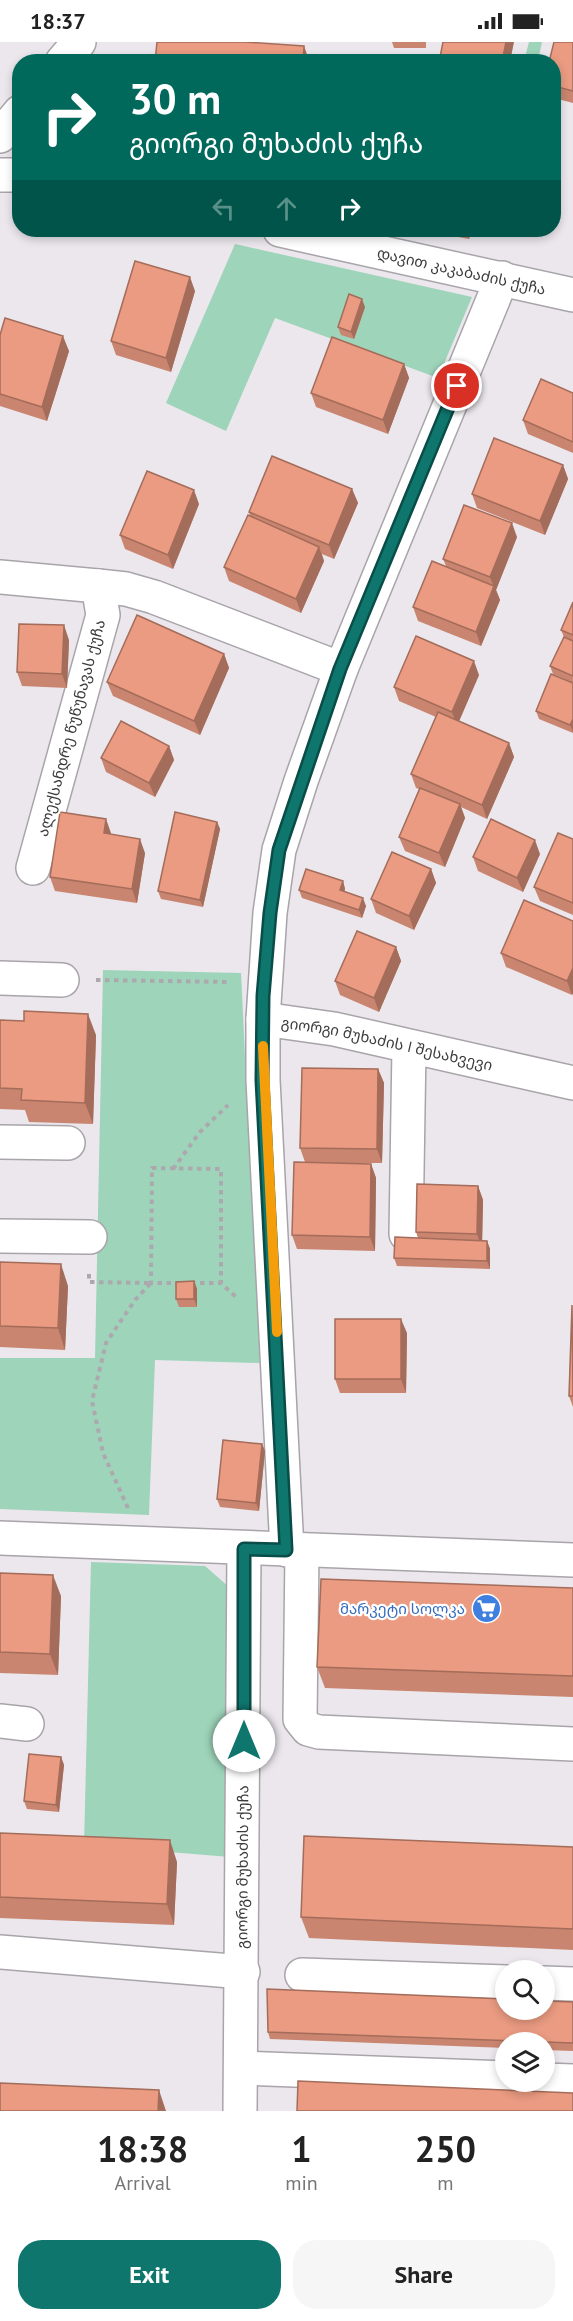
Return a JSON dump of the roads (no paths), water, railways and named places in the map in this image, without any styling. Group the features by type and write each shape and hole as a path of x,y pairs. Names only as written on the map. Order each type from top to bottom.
{"street":[{"path":"69,54 79,42"},
{"path":"0,136 12,122"},
{"name":"დავით კაკაბაძის ქუჩა","path":"312,237 573,295"},
{"path":"263,1007 270,913 279,850 340,669 502,278"},
{"path":"0,577 126,589 154,597 340,669"},
{"name":"ალექსანდრე წუწუნავას ქუჩა","path":"33,868 103,615 98,586"},
{"path":"0,978 62,980"},
{"name":"გიორგი მუხაძის I შესახვევი","path":"564,1077 410,1047 334,1029 263,1007 262,1080 294,1550 300,1719 308,1729 319,1732 573,1744"},
{"path":"406,1234 410,1047"},
{"path":"0,1142 68,1143"},
{"path":"0,1236 90,1237"},
{"path":"0,1538 573,1560"},
{"name":"გიორგი მუხაძის ქუჩა","path":"240,2111 243,1972 244,1549"},
{"path":"0,1952 243,1972"},
{"path":"302,1975 495,1982"},
{"path":"555,1983 573,1984"},
{"path":"242,2068 495,2078"},
{"path":"555,2080 573,2081"}],"place":[{"name":"მარკეტი სოლკა","path":"486,1608"}]}
